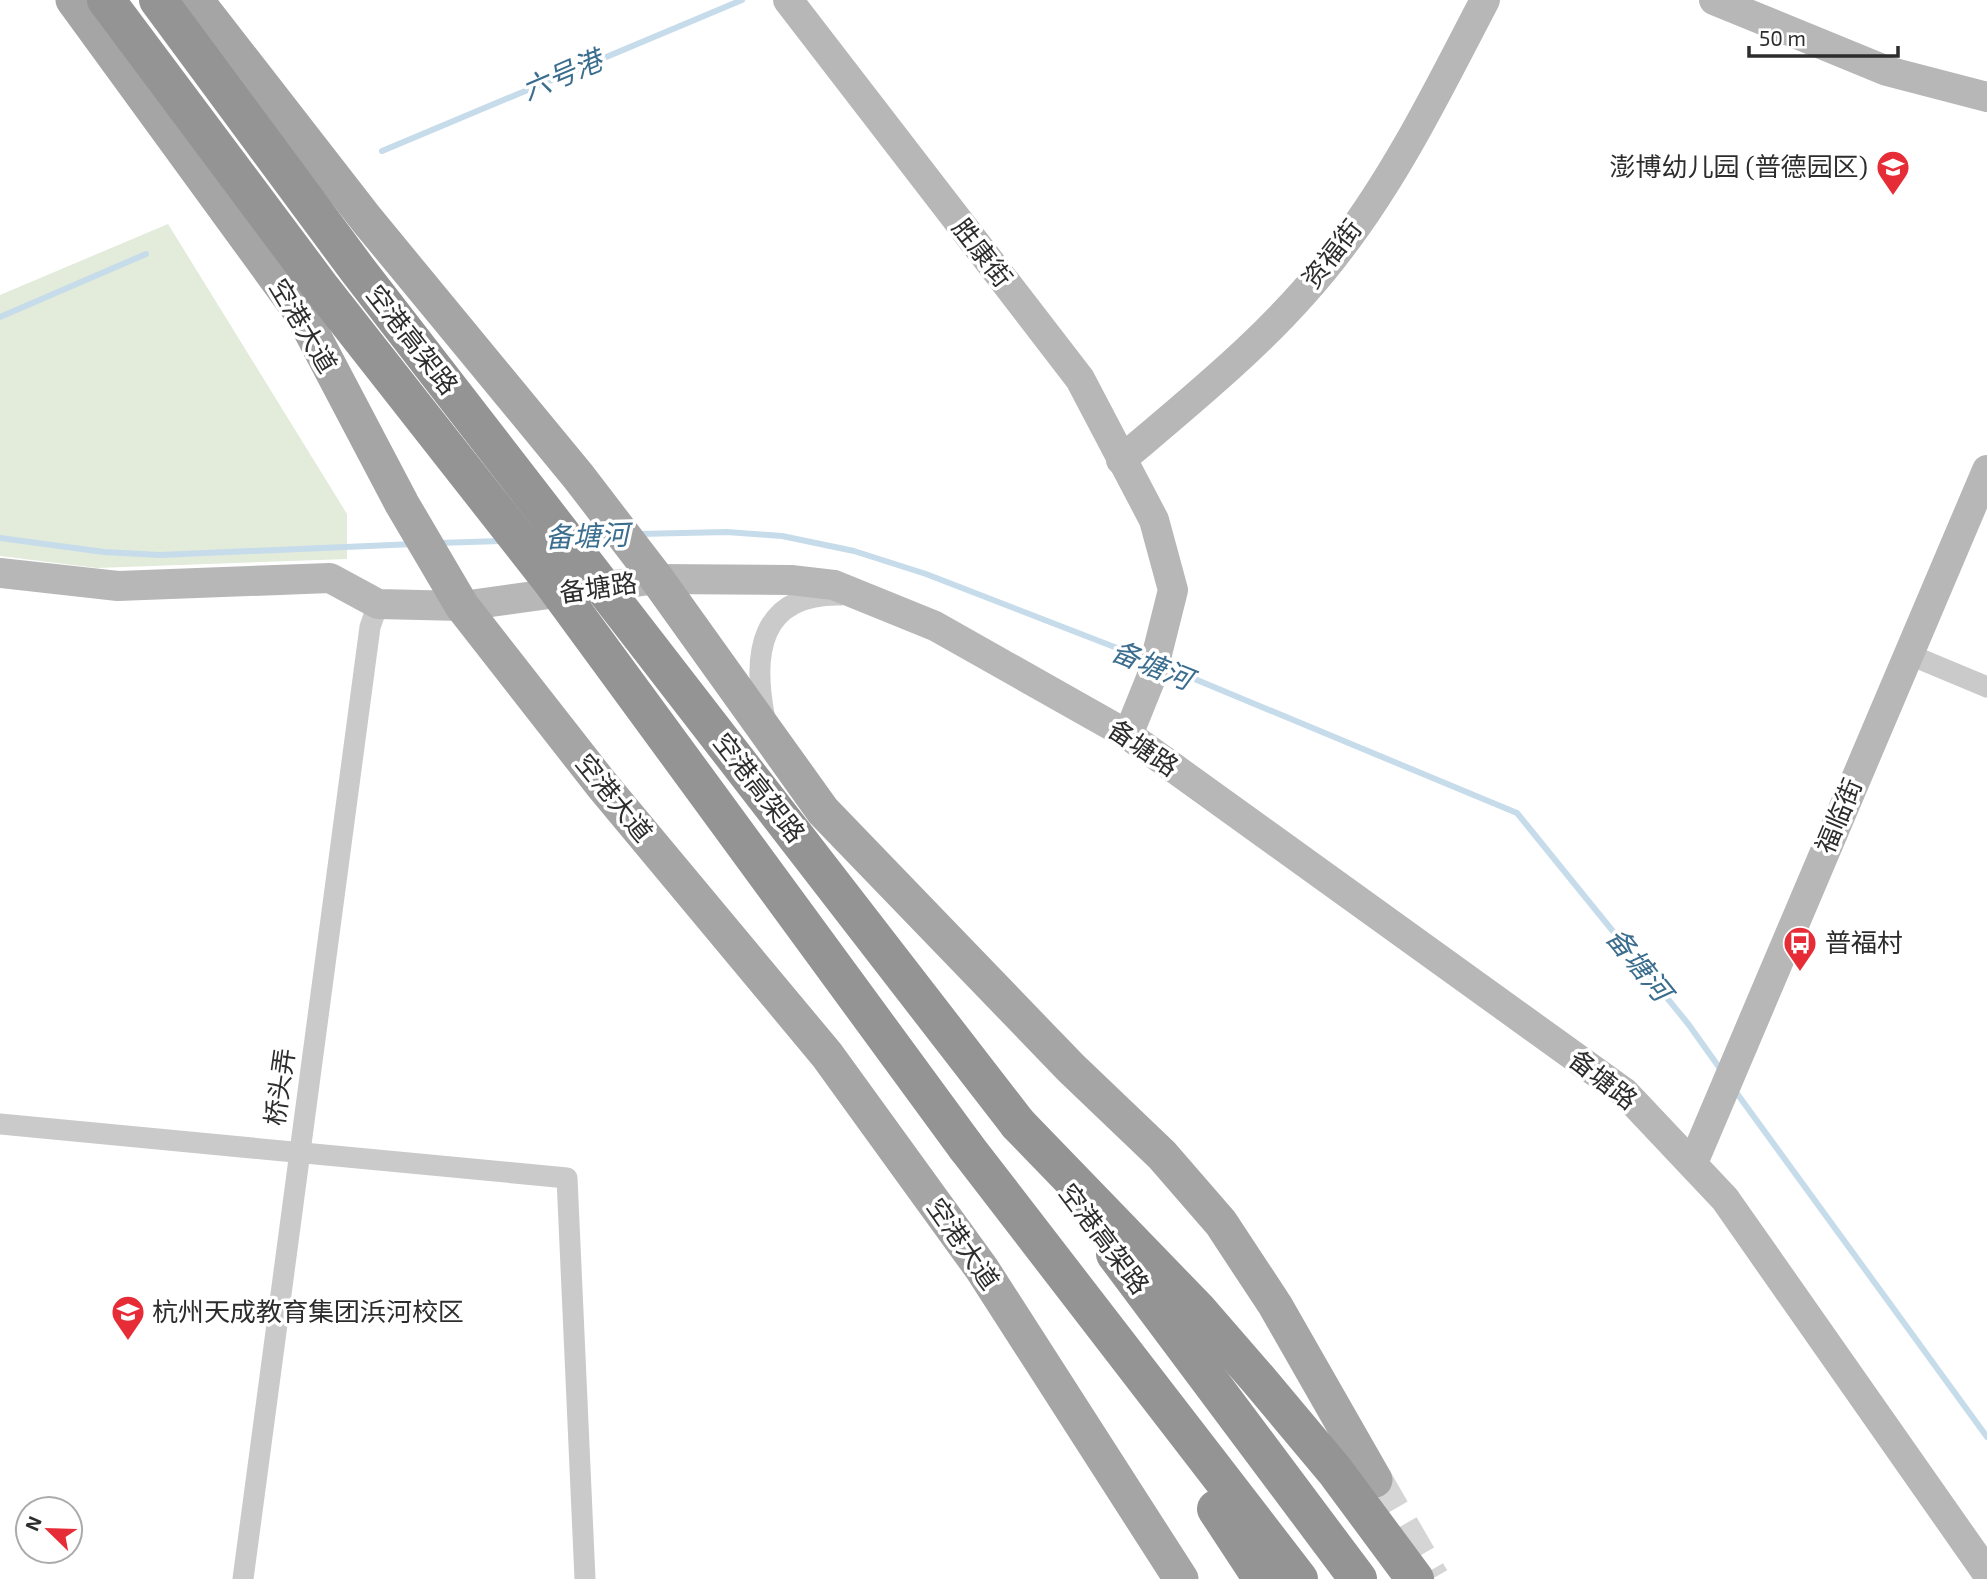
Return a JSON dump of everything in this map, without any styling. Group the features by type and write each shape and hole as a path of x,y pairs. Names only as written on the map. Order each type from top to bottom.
{"highway":[{"name":"空港高架路","path":"106,0 322,289 552,583 967,1147 1299,1579"},
{"name":"空港高架路","path":"158,0 357,269 1018,1124 1358,1579"},
{"path":"1018,1124 1224,1340 1335,1471 1415,1579"},
{"path":"967,1147 1149,1408 1262,1579"}],"main road":[{"name":"空港大道","path":"73,0 302,314 402,504 462,606 602,785 827,1055 982,1269 1181,1579"},
{"path":"196,0 367,220 578,476 823,811 1071,1068 1162,1155 1222,1223 1282,1317 1375,1480"}],"street":[{"name":"资福街","path":"1121,460 1252,349 1341,248 1400,160 1485,0"},
{"path":"1714,0 1887,71 1987,97"},
{"name":"胜康街","path":"794,8 1080,379 1154,520 1173,590 1152,678 1128,735"},
{"name":"福临街","path":"1693,1163 1987,470"},
{"name":"备塘路","path":"0,573 118,586 330,578 378,604 462,606 647,568 834,585 935,626 1128,735 1625,1093 1725,1199 1987,1573"},
{"path":"768,735 759,691 758,665 762,639 775,617 801,599 837,595 870,598"},
{"name":"桥头弄","path":"243,1579 370,627 378,604"},
{"path":"1908,654 1987,687"},
{"path":"0,1124 567,1178 585,1579"}],"green space":[{"path":"168,224 347,514 347,559 97,568 0,556 0,295"}],"waterway":[{"name":"六号港","path":"382,151 742,0"},
{"name":"六号港","path":"0,317 146,254"},
{"name":"备塘河","path":"638,534 727,532 782,536 854,551 926,574 1148,660"},
{"name":"备塘河","path":"582,537 609,535"},
{"name":"备塘河","path":"0,538 104,552 160,555 414,544"},
{"name":"备塘河","path":"438,543 501,541"},
{"name":"备塘河","path":"1161,665 1517,813 1689,1025 1721,1070"},
{"name":"备塘河","path":"1733,1088 1987,1437"}],"tunnel":[{"path":"1375,1480 1432,1579"}],"place":[{"name":"澎博幼儿园 (普德园区)","path":"1893,197"},
{"name":"普福村","path":"1800,973"},
{"name":"杭州天成教育集团浜河校区","path":"128,1342"}]}
